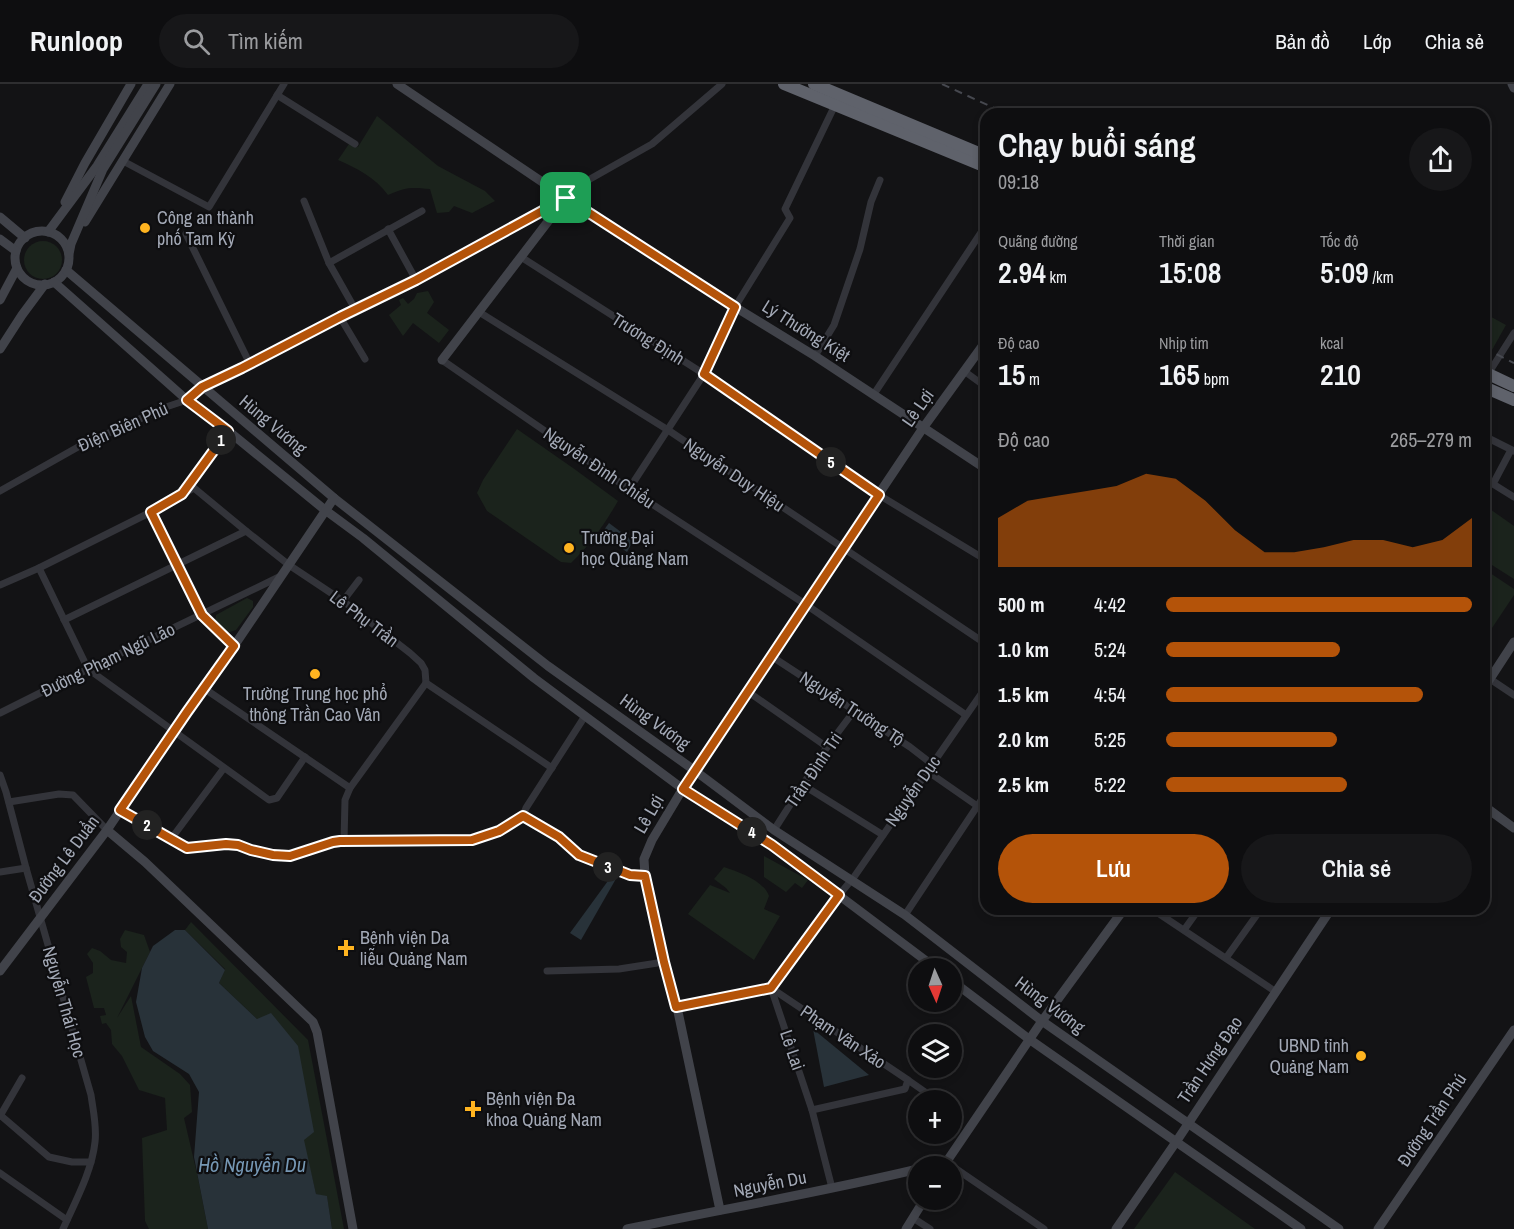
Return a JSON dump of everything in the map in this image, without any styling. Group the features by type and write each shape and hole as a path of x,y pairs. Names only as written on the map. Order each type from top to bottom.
{"highway":[{"path":"784,84 835,105 980,154"},
{"path":"814,84 980,164"},
{"path":"1490,378 1514,386"},
{"path":"1490,390 1514,400"}],"main road":[{"path":"51,228 85,163 131,84"},
{"path":"0,349 22,315 50,283 61,277 66,270 70,244 100,167 148,84"},
{"path":"50,283 37,284 22,276 15,260 19,244 32,233 51,228 100,167 156,84"},
{"path":"70,244 170,84"},
{"name":"Lý Thường Kiệt","path":"397,84 566,198 874,394 980,465"},
{"path":"442,360 566,198"},
{"path":"0,217 25,238"},
{"path":"51,228 62,240 69,254"},
{"path":"0,239 16,251"},
{"path":"0,300 17,268"},
{"name":"Hùng Vương","path":"66,270 334,498 548,666 774,830 905,915 1042,1021 1339,1229"},
{"name":"Hùng Vương","path":"50,283 187,400 363,538 534,678 683,789 772,845 922,958"},
{"name":"Lê Lợi","path":"720,1209 645,876 644,859 652,840 694,770 923,428 980,348"},
{"name":"Đường Lê Duẩn","path":"0,971 106,830 334,498"},
{"path":"1490,679 1514,642"},
{"path":"1490,810 1514,828"},
{"path":"106,830 145,862 313,1022 316,1027 353,1229"},
{"path":"950,1156 1029,1039 1120,915"},
{"name":"Trần Hưng Đạo","path":"1116,1229 1327,915"},
{"path":"962,988 1029,1039 1301,1229"},
{"name":"Đường Trần Phú","path":"1378,1229 1514,1030"},
{"name":"Nguyễn Du","path":"627,1229 908,1171"},
{"path":"906,1229 918,1210"}],"street":[{"path":"123,161 209,207 284,84"},
{"name":"Điện Biên Phủ","path":"0,491 78,447 166,407 187,400 202,387 416,280 566,198 576,187 651,144 722,84"},
{"path":"277,94 355,144"},
{"path":"629,489 704,374 735,307 790,218 785,209 835,105"},
{"path":"815,356 834,325 858,257 871,202 880,180"},
{"path":"304,201 329,262 355,309"},
{"path":"329,262 422,211"},
{"path":"388,229 416,280"},
{"path":"186,234 250,364"},
{"path":"874,394 980,234"},
{"name":"Trương Định","path":"520,257 704,374 879,495 980,556"},
{"name":"Nguyễn Duy Hiệu","path":"479,312 668,430 980,640"},
{"path":"340,317 365,359"},
{"path":"1490,369 1514,333"},
{"name":"Nguyễn Đình Chiểu","path":"442,360 629,489 805,604 966,715"},
{"path":"964,371 980,383"},
{"path":"0,585 151,512 182,494 228,431"},
{"path":"1490,439 1512,451 1493,484 1514,497"},
{"name":"Lê Phụ Trần","path":"182,494 194,488 289,565 343,601 421,663 425,670 426,682"},
{"path":"151,512 202,615 234,646"},
{"path":"64,620 246,531"},
{"path":"39,568 87,669 173,732 269,800 277,798 305,757"},
{"name":"Đường Phạm Ngũ Lão","path":"0,713 281,576"},
{"path":"343,601 359,580"},
{"name":"Nguyễn Trường Tộ","path":"771,656 910,747 932,764"},
{"path":"1490,679 1514,695"},
{"path":"344,841 345,800 350,788 426,682 552,768"},
{"path":"205,689 350,788"},
{"path":"747,691 827,747"},
{"name":"Nguyễn Dục","path":"839,895 980,695"},
{"name":"Trần Đình Tri","path":"774,830 827,747 854,711"},
{"path":"120,810 187,848 226,844 273,855 290,856 333,842 344,841 472,840 499,831 523,816 585,716"},
{"path":"171,839 224,768"},
{"path":"927,771 980,808"},
{"name":"Nguyễn Thái Học","path":"0,775 91,1095 95,1121 96,1140 91,1162 63,1229"},
{"path":"803,785 883,835"},
{"path":"9,802 59,794 73,795 106,830"},
{"path":"905,915 980,802"},
{"path":"523,816 559,837 579,855 630,875 645,876"},
{"path":"0,872 26,868"},
{"path":"676,1007 771,988 839,895"},
{"path":"1161,915 1276,992"},
{"path":"1184,930 1195,915"},
{"path":"1226,958 1257,915"},
{"path":"547,971 619,969 664,962"},
{"name":"Phạm Văn Xảo","path":"771,988 908,1080 905,1089 812,1110"},
{"name":"Lê Lai","path":"771,988 812,1110 832,1188"},
{"path":"22,1078 0,1116 49,1157 72,1162 91,1162"},
{"path":"908,1080 922,1090"},
{"path":"0,1173 67,1220"},
{"path":"962,1175 1044,1229"},
{"path":"913,1218 930,1229"}],"shaded area":[{"path":"377,116 438,166 485,191 495,201 472,213 454,206 449,212 437,213 430,189 409,188 388,195 372,178 338,160 349,144 358,147"},
{"path":"43,241 50,242 56,247 61,253 61,267 56,273 50,278 43,279 36,278 30,273 25,267 24,260 25,253 30,247 36,242"},
{"path":"428,291 434,302 427,313 449,330 439,343 413,323 403,336 389,315 401,305 399,300 403,298 408,304 417,293"},
{"path":"1490,316 1506,325 1492,350 1490,349"},
{"path":"517,429 618,501 596,534 571,563 561,562 487,511 477,493 483,480"},
{"path":"1490,509 1514,526 1514,579 1490,564"},
{"path":"1490,573 1514,589 1514,595 1490,631"},
{"path":"247,598 253,601 253,607 236,630 227,633 215,622 216,615"},
{"path":"764,856 808,880 802,888 795,883 786,892 764,877"},
{"path":"724,867 762,886 769,896 764,909 780,916 754,960 688,914 710,885 730,893 714,879"},
{"path":"191,922 308,1040 344,1229 332,1229 327,1197 316,1194 303,1140 257,1019 219,983 225,969 185,930"},
{"path":"125,930 144,935 150,952 117,1018 131,996 141,1047 180,1074 190,1085 192,1112 184,1118 208,1229 149,1229 145,1221 142,1138 167,1130 165,1098 139,1090 122,1056 112,1044 111,1030 106,1023 102,1024 100,1016 106,1015 104,1008 94,1008 86,977 93,973 93,963 87,954 92,948 111,960 126,963 127,952 121,947 120,939"},
{"path":"1175,1172 1255,1229 1134,1229"}],"water":[{"path":"609,523 633,541 627,552 601,534"},
{"path":"613,874 617,877 581,940 570,933"},
{"name":"Hồ Nguyễn Du","path":"175,930 185,930 225,970 219,983 257,1019 271,1013 298,1046 314,1132 304,1140 316,1194 327,1196 332,1229 208,1229 194,1157 199,1092 189,1074 153,1051 145,1037 136,1002 142,968 153,946"},
{"path":"813,1029 869,1075 824,1087"}],"railway":[{"path":"942,84 994,108"},
{"path":"1490,351 1514,363"}],"place":[{"name":"Công an thành phố Tam Kỳ","path":"145,228"},
{"name":"Trường Đại học Quảng Nam","path":"569,548"},
{"name":"Trường Trung học phổ thông Trần Cao Vân","path":"315,674"},
{"name":"Bệnh viện Da liễu Quảng Nam","path":"346,948"},
{"name":"UBND tỉnh Quảng Nam","path":"1361,1056"},
{"name":"Bệnh viện Đa khoa Quảng Nam","path":"473,1109"}],"route":[{"path":"566,198 735,307 704,374 879,495 683,789 772,845 839,895 771,988 676,1007 645,876 630,875 579,855 559,837 523,816 499,831 472,840 340,841 290,856 273,855 226,844 187,848 120,810 234,646 202,615 151,512 182,494 228,431 187,400 202,387 416,280 566,198"}]}
